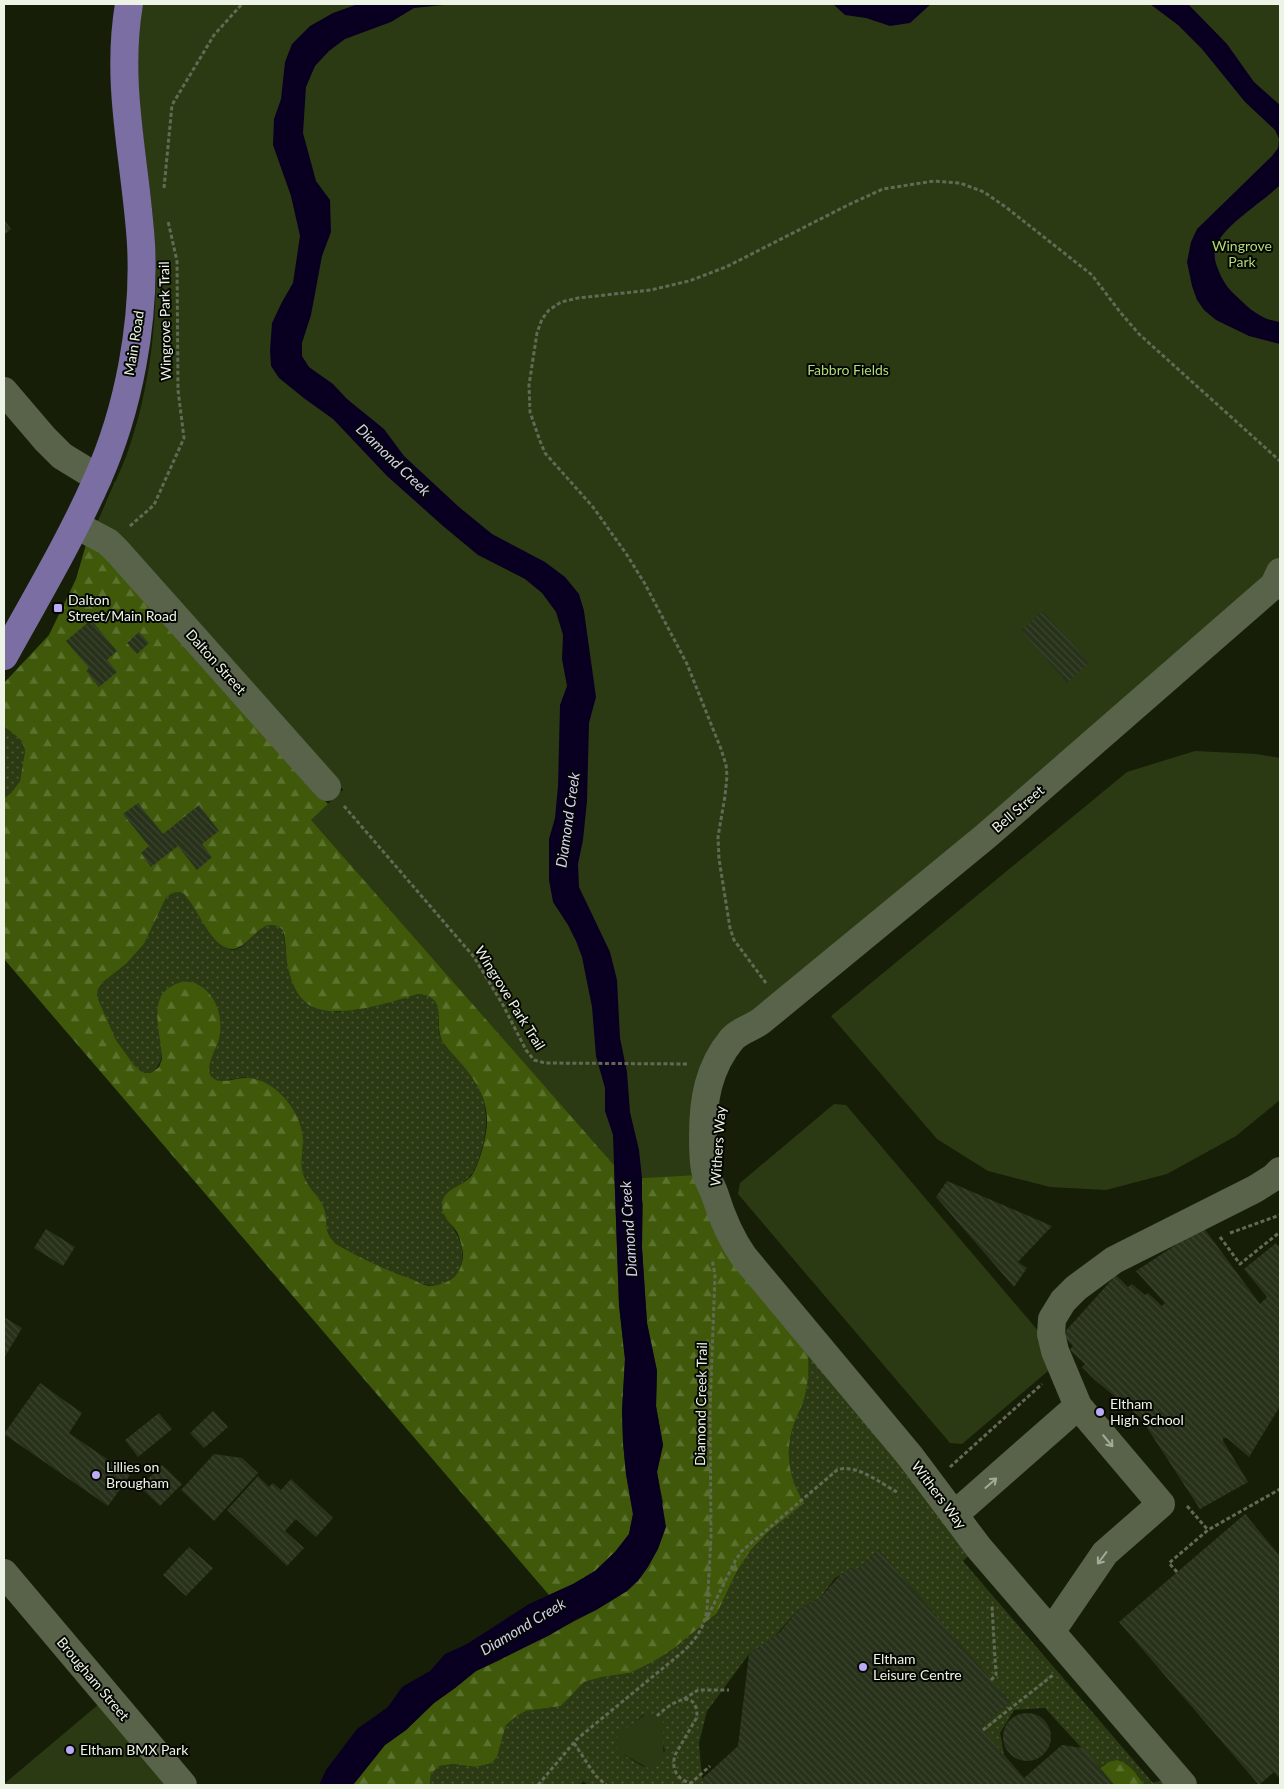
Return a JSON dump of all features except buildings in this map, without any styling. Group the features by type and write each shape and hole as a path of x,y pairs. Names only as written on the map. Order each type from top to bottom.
{"main road":[{"name":"Main Road","path":"4,656 76,525 98,478 113,437 126,390 140,311 141,245 126,115 123,69 125,29 129,4"}],"street":[{"path":"4,391 45,440 62,456 98,478"},
{"name":"Dalton Street","path":"76,525 108,542 327,787"},
{"name":"Bell Street","path":"713,1097 711,1073 729,1043 739,1033 755,1026 1001,824 1278,580"},
{"name":"Withers Way","path":"713,1097 719,1122 719,1169 715,1193 723,1221 735,1245 931,1483 979,1548 1183,1785"},
{"path":"1051,1632 1105,1553 1161,1504 1078,1406 1051,1334 1052,1318 1063,1301 1076,1288 1114,1260 1255,1189 1280,1171"},
{"path":"954,1515 1078,1406"},
{"name":"Brougham Street","path":"4,1573 183,1785"}],"path":[{"path":"164,189 172,105 214,34 242,4"},
{"path":"770,988 734,940 730,928 720,869 718,837 725,796 726,765 687,664 645,584 626,555 593,507 545,453 530,412 529,385 537,333 542,319 549,310 562,302 578,298 651,290 689,281 726,267 848,204 883,189 934,181 960,183 984,192 1007,208 1092,275 1139,334 1280,461"},
{"name":"Wingrove Park Trail","path":"108,542 117,538 154,505 184,438 178,390 177,261 167,216"},
{"name":"Wingrove Park Trail","path":"327,787 474,957 503,1005 526,1050 534,1060 545,1063 688,1064"},
{"path":"1280,1215 1219,1237 1240,1264 1280,1232"},
{"name":"Diamond Creek Trail","path":"538,1785 588,1729 685,1650 698,1635 705,1621 711,1537 710,1410 715,1275 711,1255"},
{"path":"931,1483 1062,1366"},
{"path":"705,1621 735,1560 742,1551 830,1474 843,1468 849,1468 897,1492"},
{"path":"1177,1572 1169,1563 1208,1530 1280,1489"},
{"path":"991,1680 996,1674 992,1606"},
{"path":"983,1730 1054,1674"},
{"path":"656,1716 673,1702 684,1699 698,1690 729,1690"},
{"path":"684,1699 694,1704 697,1717 675,1755 673,1762 676,1774 685,1782 691,1783 710,1766"},
{"path":"574,1743 595,1775 606,1785"}],"green space":[{"name":"Fabbro Fields","path":"143,4 1280,4 1280,564 1029,785 729,1034 698,1175 626,1179 311,820 344,789 125,543 97,524 127,454 136,425 149,367 153,338 156,278 155,248 140,111 137,57"},
{"path":"454,4 833,4 1030,144 694,1146 808,1352 809,1372 807,1386 789,1445 792,1475 804,1503 768,1532 750,1551 737,1571 717,1613 673,1649 654,1661 630,1673 584,1682 561,1706 526,1711 515,1717 506,1725 497,1757 492,1763 476,1767 453,1764 439,1766 431,1774 430,1785 353,1785 385,1745 406,1730 434,1703 476,1671 596,1610 627,1591 663,1502 657,1472 663,1445 656,1406 657,1371 647,1323 642,1248 643,1205"},
{"path":"115,482 613,1135 619,1305 625,1359 622,1411 623,1442 633,1514 629,1534 615,1552 595,1571 549,1595 4,959 4,798 11,793 20,781 25,751 22,741 4,726 4,683 49,635 76,579 87,541 110,558 328,804 344,790 125,543 97,524","holes":["182,892 208,931 220,944 227,948 234,949 241,946 261,929 268,926 275,925 283,930 287,965 292,981 299,995 311,1006 327,1011 353,1010 381,1005 418,994 428,996 434,1000 437,1006 439,1029 444,1044 477,1085 484,1103 487,1122 483,1148 475,1171 468,1179 449,1191 443,1200 442,1210 457,1232 463,1254 459,1270 451,1280 436,1285 424,1285 372,1263 336,1244 331,1239 327,1230 323,1206 303,1174 302,1131 290,1105 282,1095 262,1082 250,1078 219,1081 211,1076 209,1068 219,1040 220,1017 215,1003 206,990 194,983 187,982 172,986 163,993 157,1012 162,1059 159,1067 151,1073 143,1073 134,1065 116,1040 97,997 98,989 103,982 126,964 144,944 166,898 172,893"]},
{"path":"4,726 22,741 25,751 20,781 11,793 4,798"},
{"path":"1195,751 1256,754 1280,758 1280,1100 1236,1136 1167,1174 1106,1190 1050,1187 988,1171 937,1139 831,1016 1127,772"},
{"path":"182,892 226,948 234,950 240,948 257,932 269,925 283,930 289,974 295,988 336,1012 359,1009 418,994 428,996 434,1000 437,1005 439,1034 442,1041 475,1082 484,1102 486,1112 485,1135 478,1162 469,1177 452,1189 444,1214 459,1238 462,1251 461,1266 452,1279 432,1286 415,1282 380,1267 336,1244 328,1233 322,1205 303,1175 303,1138 298,1121 250,1078 245,1077 221,1081 212,1078 209,1069 219,1040 220,1024 162,1044 161,1060 151,1073 143,1073 134,1065 116,1040 97,998 98,989 103,982 126,964 144,944 166,898 172,893"},
{"path":"834,1104 846,1105 1040,1333 1055,1365 962,1444 950,1443 738,1194 740,1183"},
{"path":"808,1352 865,1419 969,1555 963,1561 1153,1783 1162,1780 1166,1785 1144,1785 1137,1774 1105,1764 1100,1768 1045,1708 1014,1710 1000,1733 1004,1755 980,1727 1010,1702 879,1550 855,1571 852,1568 835,1578 820,1598 797,1611 775,1636 749,1654 707,1711 699,1743 704,1785 588,1785 583,1781 580,1785 430,1785 431,1774 439,1766 453,1764 476,1767 492,1763 497,1757 506,1725 515,1717 526,1711 561,1706 584,1682 630,1673 673,1649 717,1613 737,1571 750,1551 768,1532 803,1503 791,1474 789,1445 807,1386","holes":["643,1715 654,1715 663,1723 662,1741 665,1751 644,1767 624,1755 622,1731"]},
{"path":"99,1704 168,1785 4,1785 4,1784"},
{"path":"646,1714 658,1716 663,1723 664,1754 662,1762 659,1765 648,1768 619,1752 615,1744 622,1731"},
{"path":"1117,1760 1136,1773 1144,1785 1114,1785 1100,1768 1109,1762"}],"water":[{"name":"Diamond Creek","path":"358,4 454,4 414,8 391,22 345,39 329,51 315,66 306,87 303,133 316,181 330,200 331,232 322,256 311,315 302,343 302,356 309,367 333,384 347,399 384,429 404,456 459,507 492,534 545,562 565,577 579,594 584,611 596,697 589,723 587,801 583,840 578,864 579,887 610,952 617,980 620,1038 627,1072 630,1112 639,1150 642,1178 642,1248 647,1323 657,1371 656,1406 663,1445 657,1472 666,1527 658,1549 648,1567 638,1581 627,1591 550,1635 476,1671 434,1703 406,1730 385,1745 353,1785 319,1785 326,1770 357,1729 388,1707 402,1687 430,1671 445,1654 467,1644 529,1604 573,1584 595,1571 615,1552 629,1534 633,1514 623,1442 622,1411 625,1359 619,1305 613,1135 605,1111 605,1088 596,1056 592,1007 582,957 568,925 553,902 549,880 549,839 555,818 558,786 560,705 567,686 562,659 563,635 556,612 542,593 525,579 478,555 443,526 387,476 333,419 279,378 271,366 272,323 293,283 300,236 291,196 273,145 274,119 281,99 285,62 292,44 310,26 333,13"},
{"path":"833,4 931,4 910,23 890,26 866,18 845,15"},
{"path":"1150,4 1188,4 1227,44 1254,82 1280,105 1280,185 1227,230 1216,246 1215,255 1216,264 1221,275 1232,292 1259,315 1280,322 1280,344 1249,336 1216,320 1204,310 1197,300 1192,286 1187,262 1191,242 1197,229 1272,156 1278,148 1279,139 1275,130 1245,102 1202,49 1178,25"}],"place":[{"name":"Dalton Street/Main Road","path":"58,608"},
{"name":"Eltham High School","path":"1100,1412"},
{"name":"Lillies on Brougham","path":"96,1475"},
{"name":"Eltham Leisure Centre","path":"863,1667"},
{"name":"Eltham BMX Park","path":"70,1750"}],"park label":[{"name":"Wingrove Park","path":"1242,254"}]}
